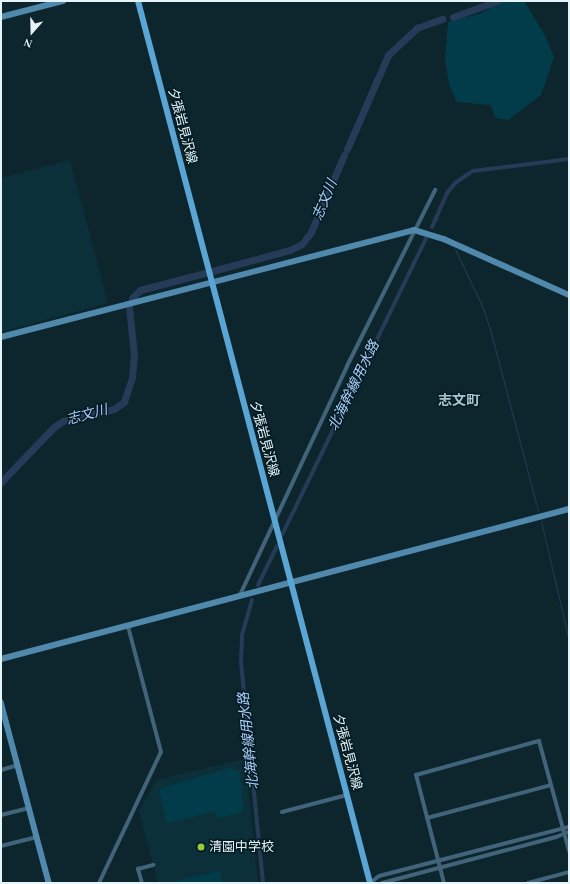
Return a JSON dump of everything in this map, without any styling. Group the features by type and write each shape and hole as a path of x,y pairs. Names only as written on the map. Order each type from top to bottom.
{"main road":[{"name":"夕張岩見沢線","path":"138,1 370,883"}],"street":[{"path":"1,17 63,1"},
{"path":"239,597 274,520 414,230 435,190"},
{"path":"1,337 414,230 444,239 569,295"},
{"path":"1,660 569,510"},
{"path":"99,883 161,752 128,626"},
{"path":"1,702 49,883"},
{"path":"444,883 416,775 539,741 569,851"},
{"path":"1,770 18,765"},
{"path":"427,818 551,785"},
{"path":"282,812 347,795"},
{"path":"1,815 29,808"},
{"path":"382,883 440,868 563,831 569,827"},
{"path":"370,883 378,876 563,831 569,832"},
{"path":"1,846 36,837"},
{"path":"142,883 138,869 153,865"},
{"path":"528,883 569,872"},
{"path":"370,883 378,883"}],"shaded area":[{"path":"502,1 524,1 546,37 554,57 541,95 508,120 496,118 490,105 457,102 449,84 445,59 448,22 482,13"},
{"path":"70,160 108,303 1,332 1,178"},
{"name":"清園中学校","path":"245,759 258,883 158,883 139,811 156,780"},
{"path":"230,768 240,772 243,812 219,818 213,812 167,823 159,789"},
{"path":"220,871 222,883 177,883 176,881"}],"waterway":[{"name":"志文川","path":"453,17 497,1"},
{"name":"志文川","path":"347,149 388,55 417,28 442,19"},
{"name":"志文川","path":"212,271 290,250 302,244 311,232 344,155"},
{"name":"北海幹線用水路","path":"432,227 447,193 455,183 473,171 569,159"},
{"name":"北海幹線用水路","path":"282,535 426,238"},
{"path":"455,249 483,308 490,329 538,511"},
{"name":"志文川","path":"132,298 140,290 205,273"},
{"name":"志文川","path":"1,482 54,427 63,421 114,409 124,402 132,377 134,355 129,307"},
{"path":"541,521 569,640"},
{"name":"北海幹線用水路","path":"258,585 277,546"},
{"name":"北海幹線用水路","path":"252,600 242,636 241,662 263,883"}],"place":[{"name":"清園中学校","path":"201,847"}],"district":[{"name":"志文町","path":"459,401"}]}
